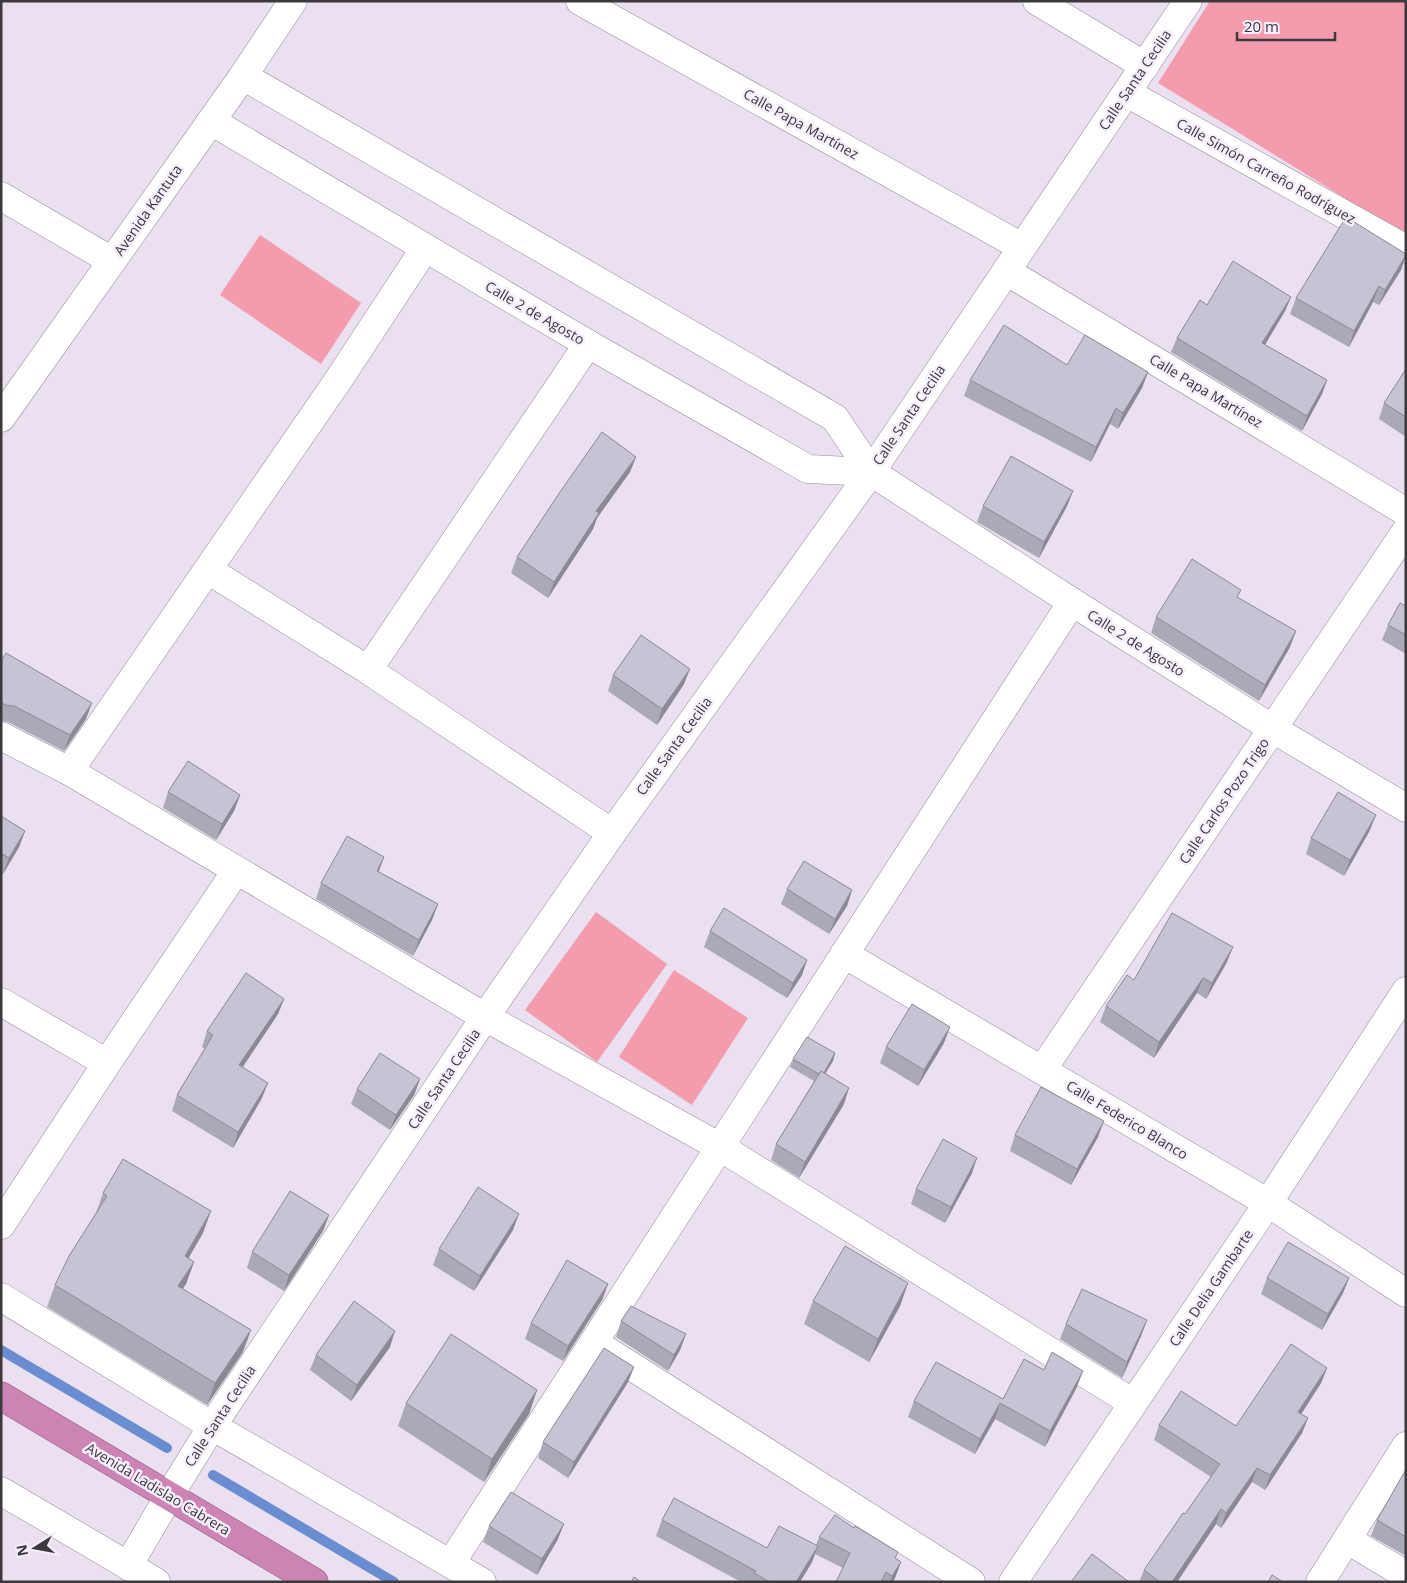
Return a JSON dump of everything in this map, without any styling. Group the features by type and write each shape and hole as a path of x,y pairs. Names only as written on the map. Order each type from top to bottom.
{"highway":[{"name":"Avenida Ladislao Cabrera","path":"1,1396 314,1582"}],"street":[{"name":"Avenida Kantuta","path":"1,418 243,76 293,1"},
{"name":"Calle Papa Martínez","path":"580,1 1022,247"},
{"path":"1037,1 1145,66"},
{"name":"Calle Santa Cecilia","path":"128,1566 212,1426 485,1017 612,833 871,472 1188,1"},
{"name":"Calle 2 de Agosto","path":"243,76 835,418 871,472 1273,729 1406,808"},
{"name":"Calle Simón Carreño Rodríguez","path":"1127,93 1406,249"},
{"name":"Calle 2 de Agosto","path":"211,121 588,344 808,469 871,472"},
{"path":"1,196 112,261"},
{"path":"69,772 333,387 425,248"},
{"name":"Calle Papa Martínez","path":"1006,271 1406,512"},
{"path":"368,670 588,344"},
{"name":"Calle Carlos Pozo Trigo","path":"1042,1070 1406,531"},
{"path":"208,570 368,670 612,833"},
{"path":"450,1563 1072,602"},
{"path":"1,736 69,772 485,1017 720,1147 1133,1403"},
{"path":"1,1225 236,871"},
{"name":"Calle Federico Blanco","path":"844,954 1268,1203 1406,1293"},
{"name":"Calle Delia Gambarte","path":"1013,1582 1268,1203 1406,991"},
{"path":"1,1002 107,1063"},
{"path":"1,1296 212,1426 482,1582"},
{"path":"594,1342 971,1582"},
{"path":"1320,1582 1406,1446"},
{"path":"1,1490 156,1582"},
{"path":"1348,1540 1406,1574"}],"shaded area":[{"path":"1210,1 1406,1 1406,236 1158,83"},
{"path":"260,235 361,303 321,364 220,295"},
{"path":"596,912 667,964 597,1062 525,1010"},
{"path":"674,970 748,1018 692,1105 619,1057"}],"building":[{"path":"1346,217 1406,254 1385,290 1379,286 1354,331 1296,298"},
{"path":"1233,261 1291,297 1262,343 1327,380 1307,416 1177,338 1200,300 1207,305"},
{"path":"1004,325 1067,365 1085,335 1148,372 1123,413 1116,408 1096,447 970,380"},
{"path":"1406,369 1406,417 1384,403"},
{"path":"602,432 636,457 596,511 599,513 554,582 517,557"},
{"path":"1011,456 1073,491 1044,542 983,506"},
{"path":"1192,559 1241,590 1237,597 1296,631 1265,685 1156,617"},
{"path":"1400,603 1406,606 1406,635 1388,625"},
{"path":"641,635 690,669 662,709 613,675"},
{"path":"6,653 92,703 70,735 14,706 5,705 1,702 1,661"},
{"path":"188,761 240,795 222,824 168,792"},
{"path":"1338,792 1376,815 1350,860 1311,838"},
{"path":"1,816 25,831 9,858 1,853"},
{"path":"347,836 384,857 377,871 438,904 419,940 321,883"},
{"path":"804,861 852,890 835,919 787,889"},
{"path":"724,908 807,960 793,983 710,931"},
{"path":"1172,913 1233,947 1212,983 1203,978 1159,1042 1106,1006 1127,975 1134,980"},
{"path":"246,973 284,999 239,1065 268,1083 238,1132 177,1095 213,1035 207,1031"},
{"path":"912,1004 950,1027 924,1070 886,1047"},
{"path":"807,1037 835,1053 824,1073 821,1071 819,1074 793,1059"},
{"path":"380,1053 420,1079 396,1115 357,1089"},
{"path":"821,1071 849,1088 805,1162 776,1144"},
{"path":"1041,1087 1104,1121 1077,1169 1015,1135"},
{"path":"943,1139 977,1158 951,1207 916,1189"},
{"path":"123,1159 211,1211 185,1256 194,1262 178,1286 251,1330 215,1383 55,1285 69,1256 107,1196 103,1193"},
{"path":"478,1187 519,1214 480,1276 439,1249"},
{"path":"290,1191 329,1215 289,1275 252,1252"},
{"path":"1288,1242 1349,1278 1328,1314 1267,1278"},
{"path":"845,1246 908,1283 878,1339 813,1301"},
{"path":"567,1260 608,1284 568,1346 531,1323"},
{"path":"1082,1289 1147,1320 1127,1362 1066,1324"},
{"path":"354,1301 395,1331 357,1385 316,1355"},
{"path":"631,1306 686,1334 674,1355 621,1321"},
{"path":"451,1334 537,1390 492,1459 406,1403"},
{"path":"1291,1344 1327,1368 1298,1412 1308,1418 1270,1475 1257,1468 1226,1513 1221,1509 1172,1582 1160,1582 1144,1570 1183,1513 1185,1514 1220,1464 1159,1425 1181,1391 1236,1426"},
{"path":"604,1348 634,1367 574,1462 543,1442"},
{"path":"1052,1352 1083,1371 1050,1431 1000,1403 980,1439 914,1401 936,1362 1003,1399 1024,1359 1044,1370"},
{"path":"1406,1471 1406,1537 1377,1520"},
{"path":"511,1492 564,1524 542,1559 489,1526"},
{"path":"674,1498 767,1548 779,1526 818,1546 796,1582 770,1582 754,1573 756,1571 662,1520"},
{"path":"835,1515 854,1528 855,1526 898,1552 895,1558 901,1562 892,1576 886,1572 881,1582 836,1582 850,1553 819,1537"},
{"path":"1092,1554 1129,1582 1071,1582"},
{"path":"1272,1575 1283,1582 1268,1582"},
{"path":"634,1577 641,1582 631,1582"}],"waterway":[{"path":"1,1350 167,1448"},
{"path":"213,1475 394,1582"}]}
